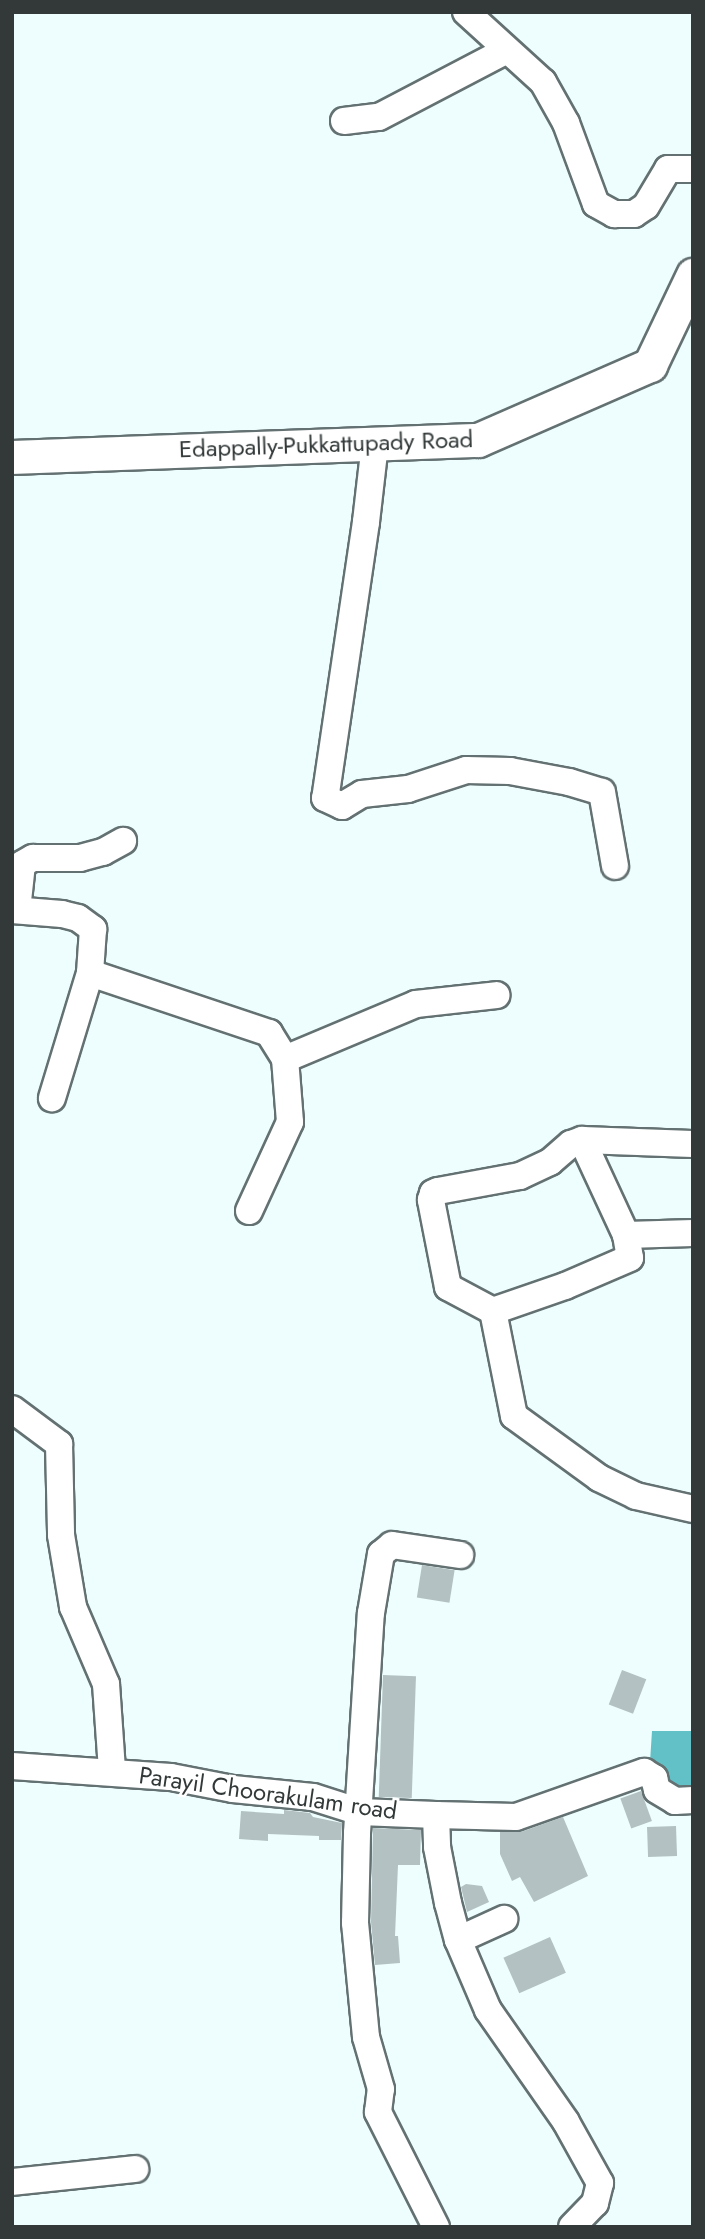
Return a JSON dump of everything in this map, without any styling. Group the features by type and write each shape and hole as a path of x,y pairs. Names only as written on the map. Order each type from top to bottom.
{"main road":[{"name":"Edappally-Pukkattupady Road","path":"12,457 478,440 650,365 693,275"}],"street":[{"path":"466,12 543,82 566,122 596,204 614,214 634,214 646,206 668,169 693,169"},
{"path":"344,121 379,117 506,50"},
{"path":"375,444 325,798 342,806 362,794 408,789 466,770 510,772 569,782 602,792 615,866"},
{"path":"52,1098 90,973 93,929 78,918 62,914 14,910 22,864 33,858 80,858 103,852 123,841"},
{"path":"90,973 269,1033 285,1059 290,1122 249,1211"},
{"path":"285,1059 416,1004 497,995"},
{"path":"582,1140 626,1235 630,1258 565,1286 493,1311 448,1287 431,1200 433,1193 520,1176 550,1162 571,1144 582,1140 693,1144"},
{"path":"626,1235 693,1233"},
{"path":"493,1311 514,1416 599,1478 636,1496 693,1509"},
{"path":"12,1409 60,1444 61,1535 73,1607 106,1684 112,1770"},
{"path":"436,2227 378,2112 381,2089 366,2037 355,1923 371,1613 381,1554 392,1545 460,1555"},
{"name":"Parayil Choorakulam road","path":"12,1766 112,1770 313,1797 359,1812 436,1815"},
{"path":"572,2227 595,2203 600,2183 566,2122 488,2010 458,1940 440,1871 436,1815 516,1817 644,1772 654,1778 657,1790 675,1801 693,1800"},
{"path":"458,1940 504,1919"},
{"path":"12,2182 135,2169"}],"water":[{"path":"652,1731 693,1731 693,1789 676,1790 665,1772 650,1762"}],"building":[{"path":"422,1565 455,1570 449,1603 417,1598"},
{"path":"622,1670 646,1679 633,1714 609,1705"},
{"path":"383,1675 416,1676 412,1798 379,1797"},
{"path":"641,1791 652,1821 631,1829 620,1799"},
{"path":"284,1810 310,1813 313,1817 342,1823 341,1840 319,1840 319,1836 268,1834 268,1841 239,1839 241,1811 284,1814"},
{"path":"563,1817 588,1876 534,1902 520,1877 512,1881 500,1854 500,1832 521,1832"},
{"path":"676,1826 677,1856 648,1857 647,1827"},
{"path":"373,1828 421,1830 420,1865 398,1865 395,1936 398,1936 400,1963 375,1965 371,1922"},
{"path":"466,1884 482,1886 489,1902 467,1912 461,1887"},
{"path":"550,1937 566,1973 519,1993 503,1958"}]}
